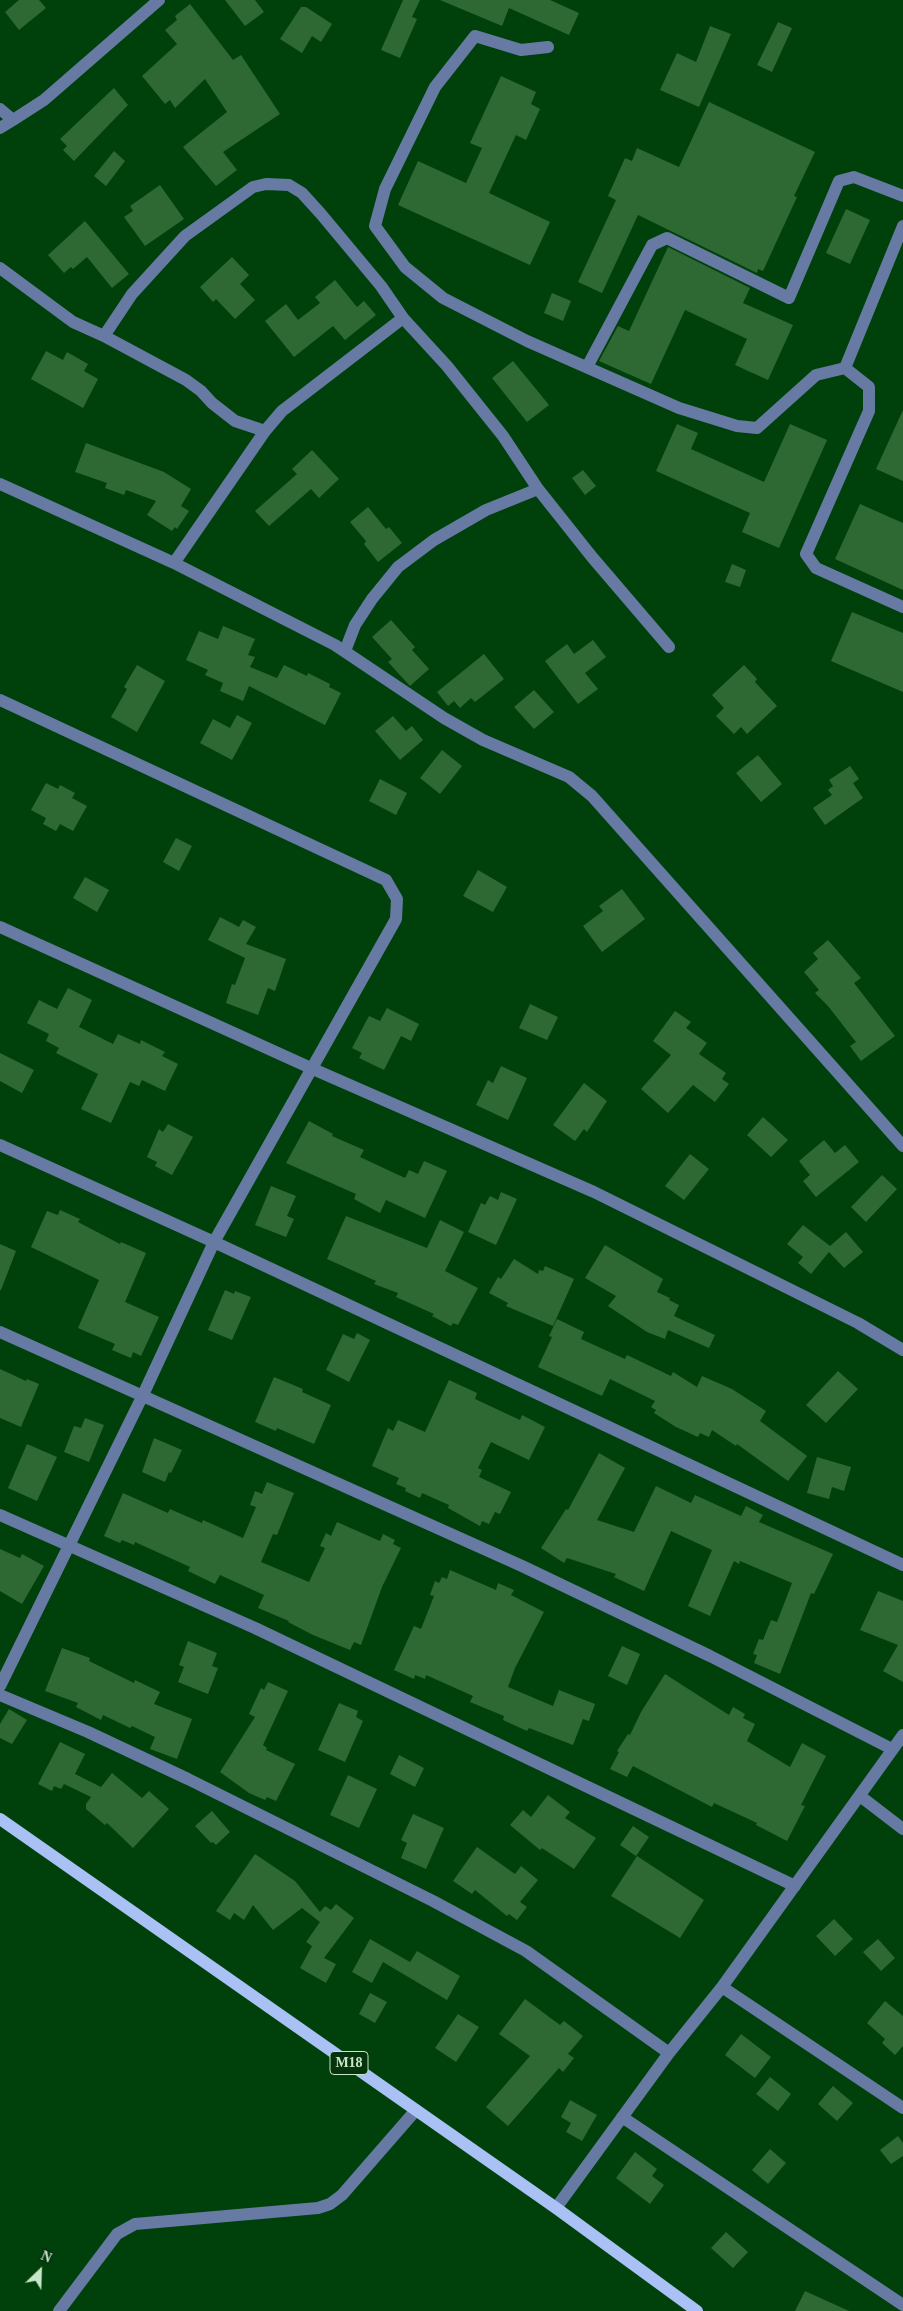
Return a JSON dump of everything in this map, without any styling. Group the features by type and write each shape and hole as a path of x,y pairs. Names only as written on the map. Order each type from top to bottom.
{"main road":[{"name":"M18","path":"0,1819 556,2208 697,2311"}],"street":[{"path":"0,128 44,100 159,0"},
{"path":"548,47 521,50 475,36 435,87 385,189 375,226 405,267 443,298 527,341 679,408 737,426 757,428 816,375 845,368"},
{"path":"0,109 13,120"},
{"path":"587,367 652,245 668,238 789,298 839,181 854,177 903,196"},
{"path":"104,336 132,294 185,236 253,187 266,184 290,185 302,193 381,286 403,318 447,366 503,436 538,489 592,557 669,647"},
{"path":"845,368 903,226"},
{"path":"0,268 73,322 104,336 186,380 236,421 265,431"},
{"path":"174,563 265,431 282,410 403,318"},
{"path":"845,368 869,387 870,410 806,554 816,568 903,607"},
{"path":"0,484 174,563 345,651 444,718 483,740 569,777 592,796 903,1146"},
{"path":"345,651 356,625 368,605 398,568 434,540 486,510 538,489"},
{"path":"0,700 386,880 397,899 396,919 214,1242 142,1397 0,1686"},
{"path":"0,927 313,1069 594,1192 858,1323 903,1350"},
{"path":"0,1144 214,1242 903,1565"},
{"path":"0,1332 522,1566 710,1656 892,1750"},
{"path":"0,1515 68,1547 255,1628 795,1886"},
{"path":"0,1696 88,1732 188,1779 433,1901 526,1951 669,2054"},
{"path":"556,2208 669,2054 722,1987 903,1735"},
{"path":"860,1796 903,1829"},
{"path":"722,1987 903,2108"},
{"path":"59,2311 117,2234 135,2224 318,2208 330,2204 342,2195 416,2110"},
{"path":"622,2117 903,2305"}],"building":[{"path":"19,0 39,0 46,8 19,30 5,12"},
{"path":"225,0 255,0 264,12 245,26"},
{"path":"403,0 420,0 412,17 417,19 400,58 381,50"},
{"path":"440,0 550,0 579,13 569,35 509,8 502,26"},
{"path":"190,4 233,60 241,55 280,114 223,152 237,170 216,186 183,147 227,112 205,79 175,108 170,100 165,104 142,76 177,44 165,30 177,20 175,16"},
{"path":"301,7 306,7 332,24 321,42 312,36 302,53 280,39"},
{"path":"778,22 792,28 772,72 757,65"},
{"path":"710,26 731,34 699,107 660,90 677,53 696,62"},
{"path":"501,76 536,92 531,104 540,109 526,140 516,135 489,193 550,222 530,265 398,205 418,161 466,183 482,148 470,143"},
{"path":"114,88 128,105 74,161 63,150 67,146 60,139"},
{"path":"709,102 815,152 794,196 797,197 763,271 758,269 757,273 638,215 602,293 578,282 616,200 608,196 625,158 632,161 637,148 679,167"},
{"path":"114,151 125,161 106,186 94,176"},
{"path":"160,185 184,219 145,246 124,217 133,211 130,206"},
{"path":"846,209 870,220 850,264 826,253"},
{"path":"85,221 129,274 112,288 87,257 73,269 71,267 64,273 48,255"},
{"path":"668,247 750,288 743,303 793,325 768,380 735,365 747,339 685,310 651,384 599,361 618,326 629,331"},
{"path":"232,257 249,275 240,284 255,300 235,319 216,299 213,302 200,287"},
{"path":"335,280 357,307 364,301 376,315 345,340 333,326 294,357 265,321 286,304 298,320 320,303 315,297"},
{"path":"552,293 571,301 563,321 544,313"},
{"path":"46,351 63,360 67,352 88,364 84,371 98,379 83,408 31,379"},
{"path":"513,361 549,405 527,422 492,378"},
{"path":"903,410 903,481 876,469"},
{"path":"677,424 698,433 691,449 764,482 790,424 827,440 779,548 742,532 750,513 656,471"},
{"path":"86,443 164,472 191,489 181,506 189,511 177,529 175,527 172,531 147,515 156,501 126,490 124,495 105,488 107,483 75,472"},
{"path":"312,450 339,479 319,498 311,489 269,526 255,511 297,474 292,469"},
{"path":"583,470 596,486 585,495 572,478"},
{"path":"860,504 903,523 903,590 835,559"},
{"path":"368,507 386,529 389,527 402,543 378,562 364,544 366,541 350,522"},
{"path":"732,564 746,570 740,587 725,582"},
{"path":"852,612 903,633 903,692 831,661"},
{"path":"391,620 415,647 412,650 429,669 410,686 388,662 392,659 372,637"},
{"path":"223,626 255,639 248,655 255,657 250,667 277,678 284,665 307,676 308,673 330,684 329,687 341,693 325,725 249,686 243,701 220,691 223,683 205,675 208,670 186,660 199,631 218,639"},
{"path":"593,640 606,657 585,673 598,689 578,704 545,661 567,644 574,654"},
{"path":"484,654 504,679 475,702 471,698 460,708 454,701 448,706 437,692"},
{"path":"137,665 165,681 137,732 111,717 127,689 124,687"},
{"path":"744,665 757,679 755,682 777,706 747,734 741,727 734,734 716,716 724,708 712,695"},
{"path":"534,690 554,712 534,729 514,707"},
{"path":"237,715 252,723 232,760 200,743 213,719 230,728"},
{"path":"393,716 406,731 412,726 423,740 400,760 375,731"},
{"path":"442,750 462,766 440,794 420,778"},
{"path":"758,755 782,784 761,802 736,773"},
{"path":"850,766 859,779 853,783 863,798 825,825 813,808 832,795 828,790 833,786 829,780"},
{"path":"380,779 407,793 396,815 369,801"},
{"path":"46,783 58,789 60,785 75,793 72,798 87,806 73,831 60,824 56,831 43,824 46,818 31,810"},
{"path":"176,838 192,846 179,871 163,862"},
{"path":"478,870 507,887 493,912 463,896"},
{"path":"85,877 109,890 97,912 73,898"},
{"path":"622,889 645,919 602,952 583,926 603,911 599,906"},
{"path":"220,917 239,927 243,920 256,927 246,944 286,959 275,991 268,988 258,1015 226,1003 232,984 235,985 245,958 208,940"},
{"path":"828,940 861,978 854,983 895,1036 861,1061 850,1046 856,1042 828,1006 815,993 819,990 804,972 818,959 813,953"},
{"path":"68,988 92,1000 79,1027 113,1044 118,1034 140,1044 141,1040 165,1052 162,1056 178,1064 165,1091 142,1080 139,1086 130,1082 111,1123 81,1109 98,1074 56,1053 59,1048 46,1041 49,1034 27,1023 39,1000 57,1009"},
{"path":"530,1004 558,1017 547,1040 519,1028"},
{"path":"387,1008 419,1024 411,1041 401,1036 384,1070 359,1058 362,1053 352,1048 369,1016 380,1021"},
{"path":"675,1011 691,1022 686,1028 707,1043 699,1054 726,1073 722,1079 729,1084 715,1102 693,1085 668,1113 641,1089 671,1055 653,1041"},
{"path":"0,1053 34,1070 22,1093 0,1081"},
{"path":"501,1066 527,1078 508,1120 476,1105 488,1080 493,1083"},
{"path":"584,1083 607,1101 587,1132 584,1129 575,1141 553,1125"},
{"path":"763,1117 788,1140 771,1157 747,1135"},
{"path":"309,1121 333,1134 332,1136 364,1150 360,1157 405,1178 409,1170 418,1174 424,1161 447,1171 425,1218 386,1200 380,1213 354,1199 356,1194 286,1163"},
{"path":"168,1124 193,1137 172,1175 155,1166 157,1162 147,1157 159,1129 163,1132"},
{"path":"824,1140 835,1153 845,1145 859,1162 816,1197 803,1181 810,1175 799,1161"},
{"path":"690,1154 709,1169 684,1200 665,1186"},
{"path":"882,1175 897,1189 866,1222 851,1207"},
{"path":"271,1186 296,1196 287,1216 294,1219 286,1237 255,1225"},
{"path":"501,1192 517,1199 496,1245 468,1232 481,1203 485,1205 490,1196 498,1200"},
{"path":"60,1210 80,1219 78,1222 120,1244 121,1242 146,1253 125,1302 159,1317 141,1356 133,1352 131,1358 112,1350 115,1344 78,1328 99,1280 31,1247 47,1211 58,1215"},
{"path":"346,1216 427,1248 440,1220 464,1232 445,1271 478,1288 458,1325 453,1323 451,1326 432,1316 434,1314 396,1297 398,1293 374,1284 376,1281 327,1259"},
{"path":"803,1225 830,1246 846,1232 863,1252 844,1268 829,1252 811,1274 798,1263 803,1257 787,1244"},
{"path":"0,1244 16,1251 1,1290 0,1290"},
{"path":"605,1245 663,1279 657,1292 679,1305 674,1316 715,1335 709,1348 668,1330 665,1339 647,1332 608,1306 616,1296 585,1278"},
{"path":"514,1259 538,1274 539,1270 543,1271 545,1266 574,1279 553,1326 506,1306 508,1303 489,1293 498,1277 501,1279"},
{"path":"225,1290 234,1294 235,1291 251,1297 232,1340 208,1330"},
{"path":"557,1319 584,1332 581,1339 625,1359 627,1355 671,1376 673,1372 697,1387 702,1376 732,1389 766,1411 760,1421 807,1456 788,1481 737,1444 736,1446 712,1430 709,1437 700,1433 698,1437 676,1427 654,1413 656,1410 651,1407 655,1401 610,1379 602,1396 538,1367 552,1337 549,1336"},
{"path":"357,1333 370,1340 349,1382 326,1370 343,1334 354,1339"},
{"path":"0,1369 26,1381 27,1379 39,1384 21,1427 0,1418"},
{"path":"838,1371 858,1389 826,1423 806,1405"},
{"path":"274,1377 303,1389 302,1392 331,1405 314,1444 277,1428 276,1431 255,1422"},
{"path":"449,1380 477,1393 475,1399 520,1420 522,1415 545,1427 529,1460 491,1442 478,1468 482,1470 479,1477 511,1492 500,1514 495,1512 489,1524 482,1521 480,1526 448,1508 449,1505 422,1493 420,1498 405,1491 406,1488 396,1484 399,1478 372,1466 388,1428 393,1431 398,1420 425,1432"},
{"path":"85,1418 104,1425 89,1462 64,1452 74,1426 81,1428"},
{"path":"154,1438 182,1450 165,1482 142,1472"},
{"path":"27,1444 57,1457 37,1501 8,1488"},
{"path":"599,1453 625,1468 597,1520 634,1532 656,1486 691,1503 695,1495 741,1516 746,1506 763,1515 759,1522 833,1554 814,1594 811,1593 780,1674 754,1663 757,1655 753,1654 759,1639 763,1640 771,1620 777,1622 792,1583 740,1561 739,1564 734,1561 710,1616 688,1606 712,1550 671,1531 644,1591 614,1577 616,1574 567,1558 564,1563 541,1548 566,1509 568,1510"},
{"path":"817,1457 851,1467 844,1491 832,1487 829,1499 807,1493"},
{"path":"267,1482 294,1493 277,1535 273,1534 261,1562 309,1582 325,1548 320,1546 326,1533 331,1536 337,1522 380,1541 383,1534 395,1540 393,1544 401,1548 382,1587 361,1645 354,1642 350,1650 313,1635 289,1621 258,1608 264,1595 220,1575 215,1584 188,1571 190,1567 135,1542 134,1545 122,1540 120,1543 104,1536 123,1493 168,1513 170,1509 202,1523 203,1520 243,1538 256,1507 250,1505 255,1491 262,1494"},
{"path":"0,1549 20,1558 22,1554 44,1566 22,1604 0,1591"},
{"path":"450,1570 496,1590 498,1583 514,1590 511,1595 544,1612 515,1668 508,1687 553,1706 559,1690 595,1704 589,1721 583,1719 573,1745 529,1728 527,1731 503,1720 504,1716 470,1702 473,1696 426,1675 425,1679 415,1675 414,1679 394,1670 414,1626 421,1629 434,1596 430,1595 435,1581 439,1583 442,1577 447,1579"},
{"path":"878,1591 903,1601 903,1682 883,1671 898,1645 860,1630"},
{"path":"188,1641 217,1653 212,1666 218,1668 208,1694 178,1682 184,1667 179,1665"},
{"path":"622,1646 640,1654 627,1685 608,1676"},
{"path":"62,1648 90,1658 89,1661 134,1683 135,1680 160,1692 154,1704 192,1719 177,1759 150,1749 155,1737 103,1715 101,1720 76,1707 78,1703 45,1691"},
{"path":"665,1674 729,1715 733,1707 745,1714 743,1718 755,1724 747,1741 790,1767 802,1743 826,1756 801,1805 805,1806 787,1841 756,1825 757,1823 714,1803 712,1807 633,1766 627,1777 610,1769 619,1752 617,1751 628,1734 630,1735 641,1712"},
{"path":"268,1682 288,1691 263,1745 267,1748 266,1750 295,1764 276,1801 267,1797 265,1800 249,1793 220,1772 255,1717 249,1714 261,1688 264,1690"},
{"path":"339,1703 358,1711 356,1717 363,1721 345,1762 318,1750"},
{"path":"9,1709 27,1720 12,1744 0,1738 0,1724"},
{"path":"60,1742 85,1754 75,1774 101,1787 112,1773 142,1798 149,1791 169,1809 133,1848 107,1823 105,1825 86,1809 86,1804 91,1797 64,1784 61,1789 54,1786 52,1791 38,1784"},
{"path":"399,1755 424,1768 415,1787 390,1774"},
{"path":"348,1775 377,1789 359,1828 330,1815"},
{"path":"548,1795 570,1812 565,1818 596,1838 574,1869 542,1848 540,1850 510,1825 523,1810 531,1817"},
{"path":"212,1811 230,1832 216,1845 213,1842 211,1843 195,1826"},
{"path":"413,1814 444,1828 426,1869 401,1858 407,1843 401,1840"},
{"path":"633,1826 649,1837 636,1856 620,1845"},
{"path":"477,1847 515,1874 521,1866 538,1880 520,1902 527,1907 517,1920 509,1914 507,1916 475,1890 472,1894 453,1881"},
{"path":"255,1854 295,1881 320,1912 325,1906 331,1910 336,1904 354,1918 324,1958 336,1964 326,1983 300,1968 312,1946 306,1942 320,1922 302,1908 273,1930 253,1905 244,1920 234,1913 230,1920 216,1911"},
{"path":"637,1856 704,1900 680,1938 611,1896"},
{"path":"834,1919 853,1939 835,1956 816,1936"},
{"path":"370,1939 410,1962 417,1951 460,1976 447,2000 383,1962 372,1983 352,1972"},
{"path":"878,1939 895,1958 881,1971 863,1952"},
{"path":"370,1993 387,2002 375,2023 359,2014"},
{"path":"525,1999 560,2025 564,2021 583,2036 568,2054 574,2058 563,2072 559,2068 508,2126 486,2107 530,2056 499,2034"},
{"path":"885,2001 903,2016 903,2046 895,2055 882,2043 885,2039 867,2023"},
{"path":"458,2014 479,2027 456,2062 435,2048"},
{"path":"741,2034 771,2057 755,2078 725,2055"},
{"path":"770,2077 791,2094 778,2111 756,2094"},
{"path":"833,2086 853,2103 837,2121 818,2104"},
{"path":"570,2100 597,2115 582,2141 566,2132 571,2123 561,2117"},
{"path":"898,2136 903,2143 903,2156 891,2164 880,2150"},
{"path":"770,2149 786,2163 768,2184 752,2170"},
{"path":"635,2152 657,2169 652,2176 664,2185 650,2204 616,2178"},
{"path":"726,2232 748,2252 733,2268 711,2248"},
{"path":"805,2291 849,2311 795,2311"}]}
